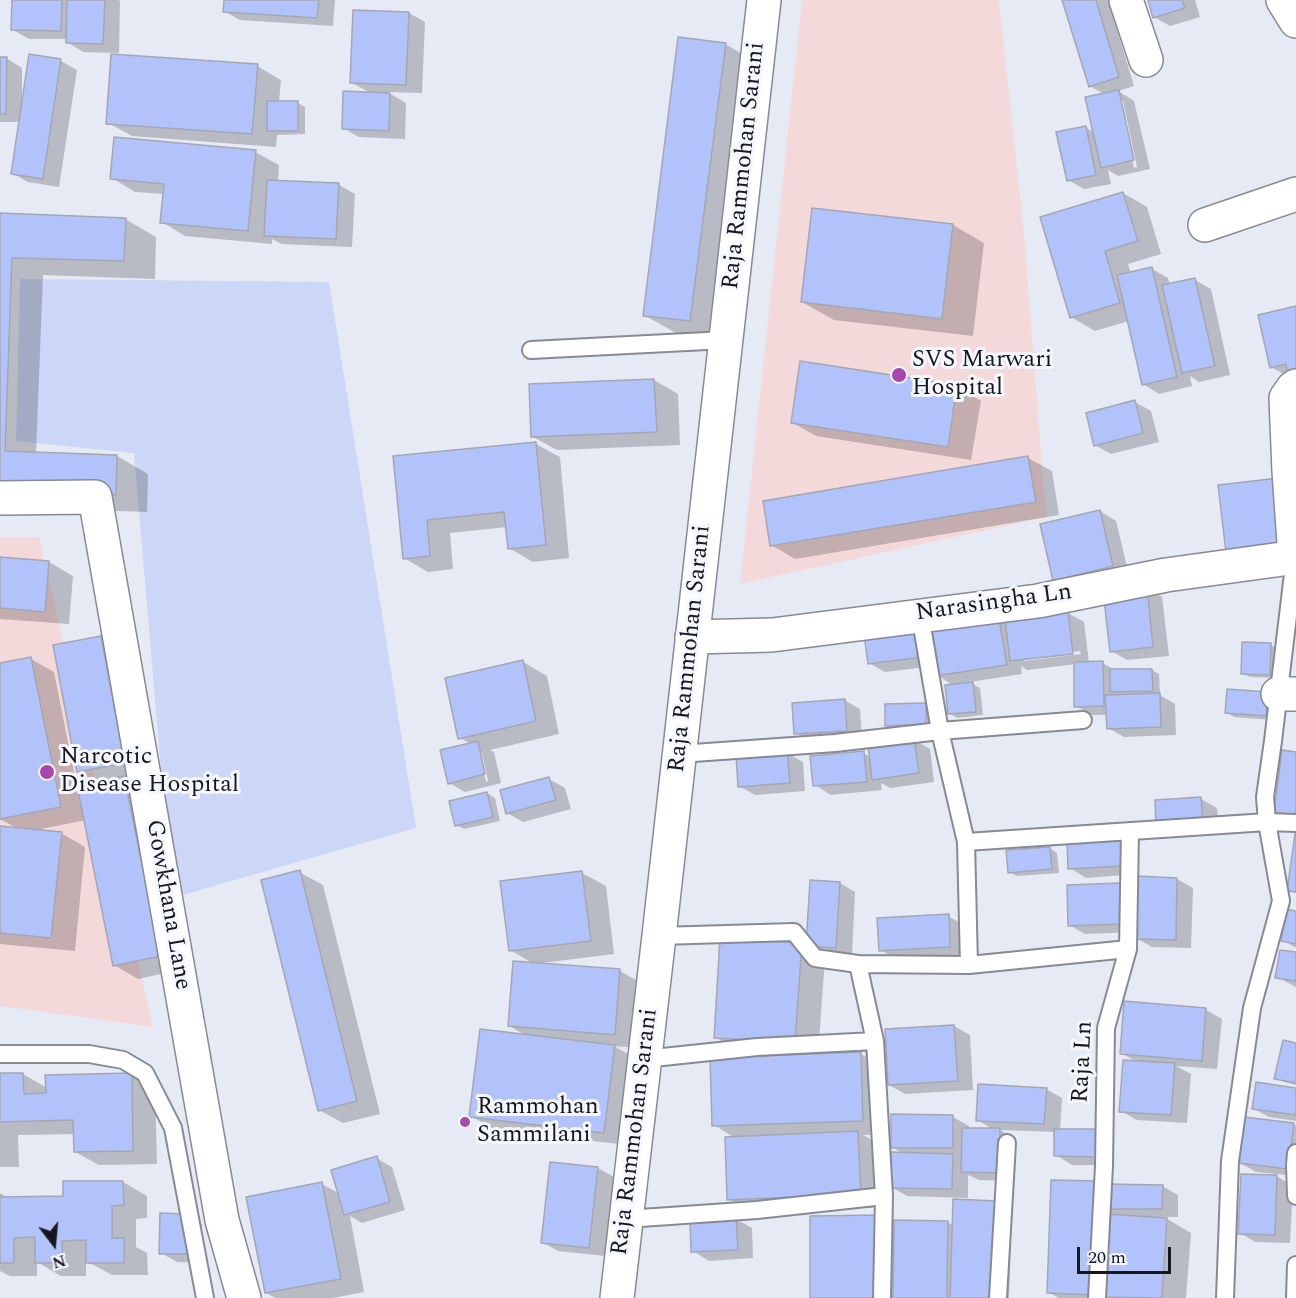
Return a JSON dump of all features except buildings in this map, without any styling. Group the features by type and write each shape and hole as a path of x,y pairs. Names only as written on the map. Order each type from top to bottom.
{"street":[{"name":"Raja Rammohan Sarani","path":"617,1298 764,0"},
{"path":"1126,0 1146,60"},
{"path":"1282,0 1296,21"},
{"path":"1205,225 1296,194"},
{"path":"1296,386 1286,398 1296,557"},
{"name":"Gowkhana Lane","path":"0,498 94,497 222,1220 244,1298"},
{"name":"Narasingha Ln","path":"692,637 772,634 1038,601 1166,575 1296,557"}],"lane":[{"path":"531,350 726,340"},
{"path":"1224,1298 1230,1161 1252,1008 1288,902 1267,822 1264,797 1273,741 1287,694 1296,557"},
{"path":"920,615 940,731 966,842 969,965"},
{"path":"679,754 835,743 940,731 1083,720"},
{"path":"966,842 1267,822 1296,823"},
{"name":"Raja Ln","path":"1097,1298 1104,1166 1106,1028 1128,949 1130,831"},
{"path":"659,936 794,932 814,958 858,964 969,965 1128,949"},
{"path":"858,964 875,1041 884,1196 882,1298"},
{"path":"644,1059 757,1047 875,1041"},
{"path":"0,1054 89,1054 123,1060 146,1072 173,1128 205,1298"},
{"path":"998,1298 1007,1143"},
{"path":"1296,1153 1296,1196"},
{"path":"626,1219 757,1210 884,1196"},
{"path":"1295,1298 1296,1265"}],"shaded area":[{"name":"SVS Marwari Hospital","path":"802,0 999,0 1024,233 1046,517 740,584"},
{"path":"20,279 329,282 416,828 172,898 134,453 16,441"},
{"name":"Narcotic Disease Hospital","path":"0,537 39,537 153,1027 0,1006"}],"place":[{"name":"SVS Marwari Hospital","path":"899,375"},
{"name":"Narcotic Disease Hospital","path":"47,772"},
{"name":"Rammohan Sammilani","path":"465,1122"}]}
